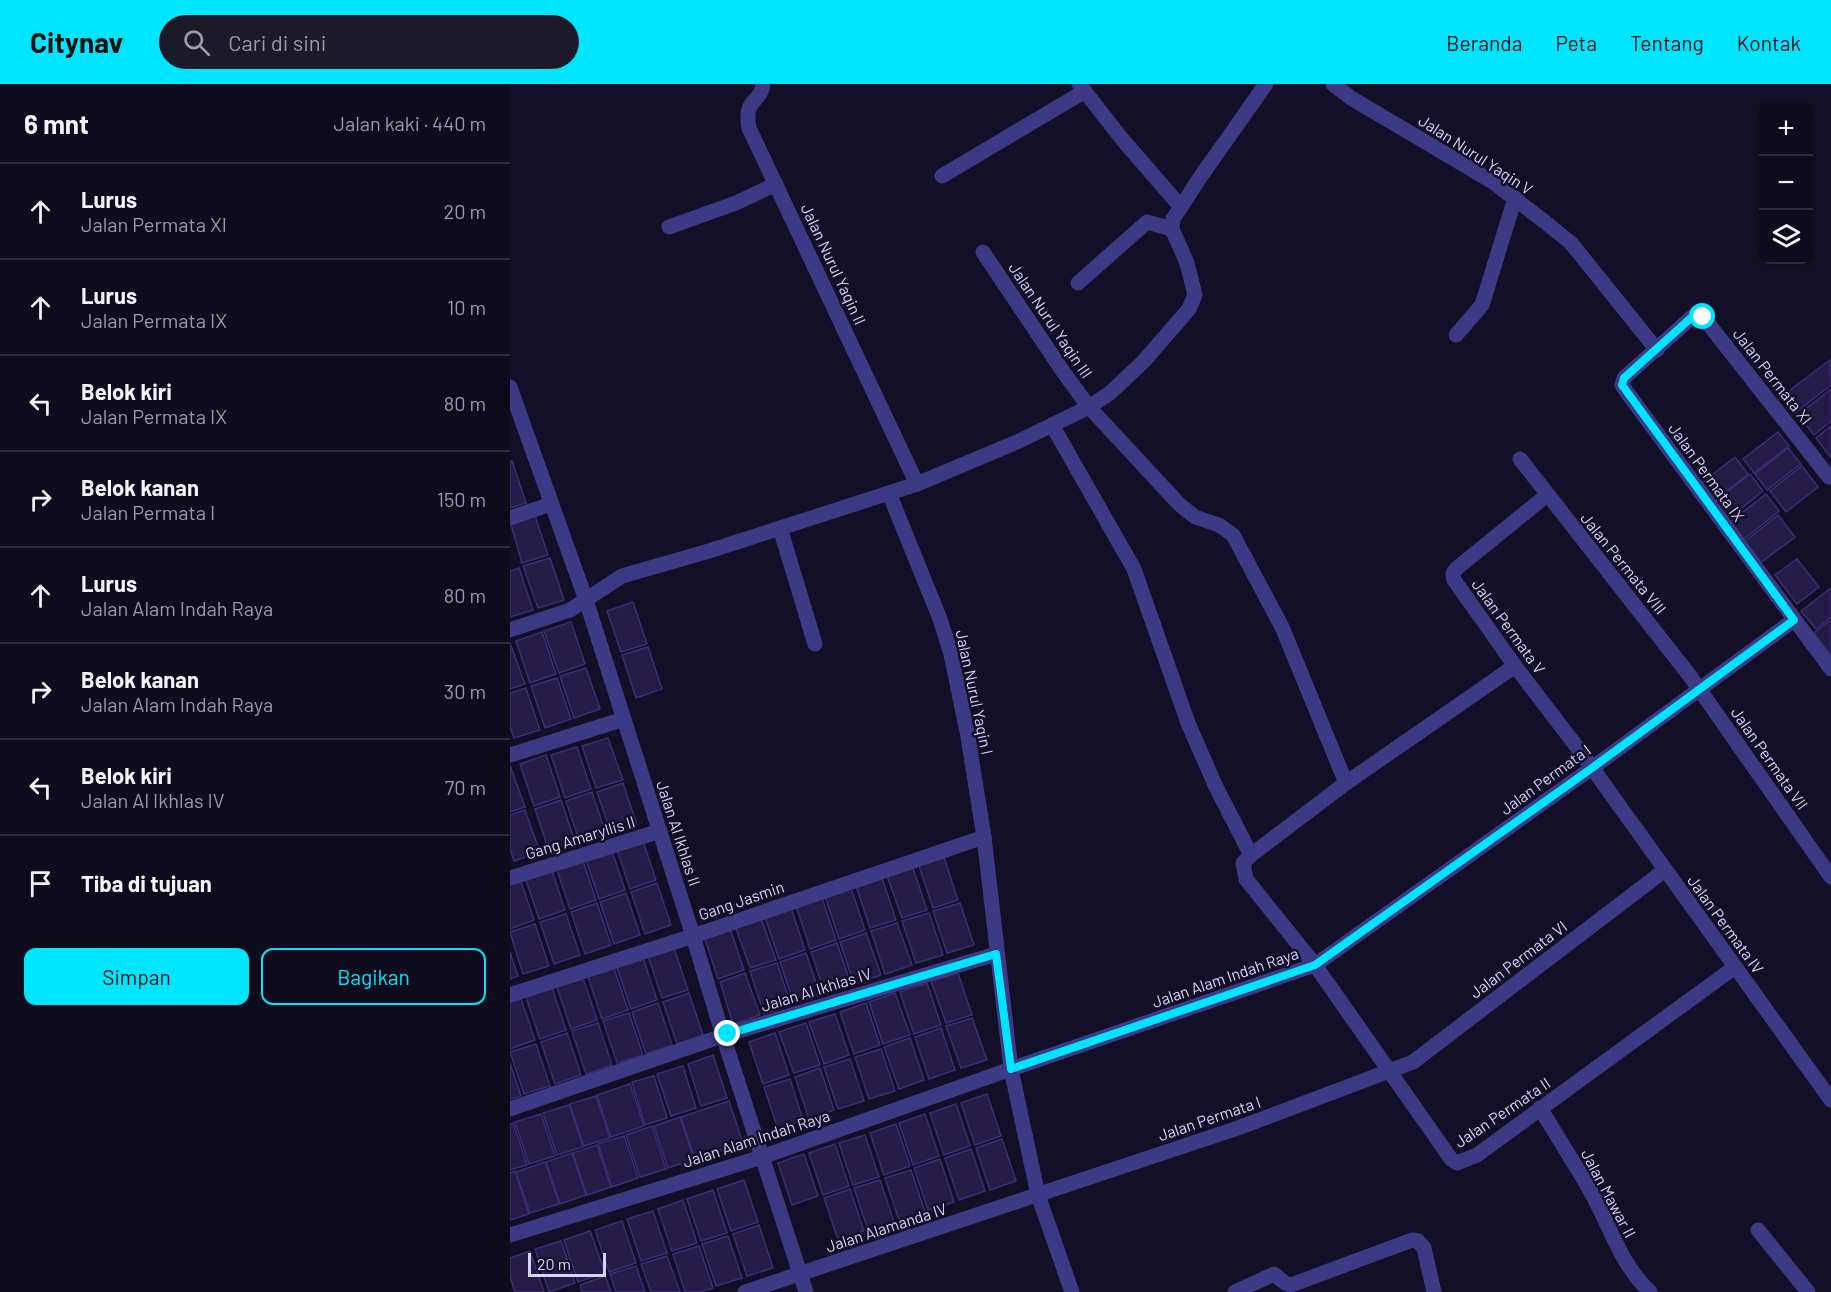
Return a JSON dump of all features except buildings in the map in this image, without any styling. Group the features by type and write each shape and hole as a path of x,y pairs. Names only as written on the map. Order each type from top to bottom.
{"street":[{"name":"Jalan Nurul Yaqin II","path":"763,84 760,94 749,106 747,117 749,128 917,484"},
{"path":"510,630 570,610 622,576 917,484 1052,425 1089,407 1110,393 1143,362 1189,309 1195,295 1191,278 1172,229 1173,219 1266,84"},
{"name":"Jalan Nurul Yaqin V","path":"1333,84 1351,98 1493,182 1571,243 1657,350"},
{"path":"942,176 1082,88 1122,139 1180,206"},
{"path":"669,227 736,203 776,184"},
{"path":"1456,335 1482,305 1515,198"},
{"path":"1078,283 1147,222 1172,229"},
{"name":"Jalan Nurul Yaqin III","path":"983,252 1089,407 1180,506 1195,517 1219,525 1233,535 1282,627 1346,783"},
{"name":"Jalan Permata XI","path":"1657,350 1692,317 1698,315 1703,317 1829,477"},
{"name":"Jalan Permata IX","path":"1657,350 1624,378 1622,385 1794,620"},
{"name":"Jalan Al Ikhlas II","path":"512,396 586,600 806,1292"},
{"path":"1052,425 1134,569 1188,723 1251,855 1346,783 1515,666"},
{"name":"Jalan Permata VIII","path":"1520,459 1700,689"},
{"name":"Jalan Nurul Yaqin I","path":"889,493 940,619 951,654 968,737 984,837"},
{"name":"Jalan Permata V","path":"1547,495 1453,573 1457,587 1592,768"},
{"path":"510,518 551,504"},
{"path":"780,528 815,645"},
{"path":"1794,620 1831,669"},
{"name":"Jalan Permata I","path":"1315,965 1592,768 1794,620"},
{"name":"Jalan Permata VII","path":"1700,689 1831,877"},
{"path":"510,755 624,718"},
{"name":"Jalan Permata IV","path":"1592,768 1831,1100"},
{"name":"Gang Amaryllis II","path":"510,878 660,831"},
{"path":"984,837 1011,1069 1038,1195 1072,1292"},
{"name":"Gang Jasmin","path":"510,995 693,936 984,837"},
{"name":"Jalan Permata II","path":"1251,855 1243,863 1246,879 1315,965 1451,1159 1457,1163 1477,1155 1735,967"},
{"name":"Jalan Permata VI","path":"1389,1070 1413,1062 1665,870"},
{"name":"Jalan Al Ikhlas IV","path":"510,1108 723,1035 996,954"},
{"name":"Jalan Alam Indah Raya","path":"510,1235 762,1157 1315,965"},
{"name":"Jalan Permata I","path":"1038,1195 1238,1128 1389,1070"},
{"name":"Jalan Mawar II","path":"1540,1108 1592,1194 1620,1252 1634,1274 1650,1292"},
{"name":"Jalan Alamanda IV","path":"745,1292 1038,1195"},
{"path":"1758,1230 1808,1292"},
{"path":"1235,1292 1274,1274 1291,1285 1412,1240 1418,1241 1424,1248 1434,1292"}],"route":[{"path":"728,1034 996,954 1011,1069 1315,965 1592,768 1794,620 1622,385 1624,378 1692,317 1698,315 1703,317"}]}
